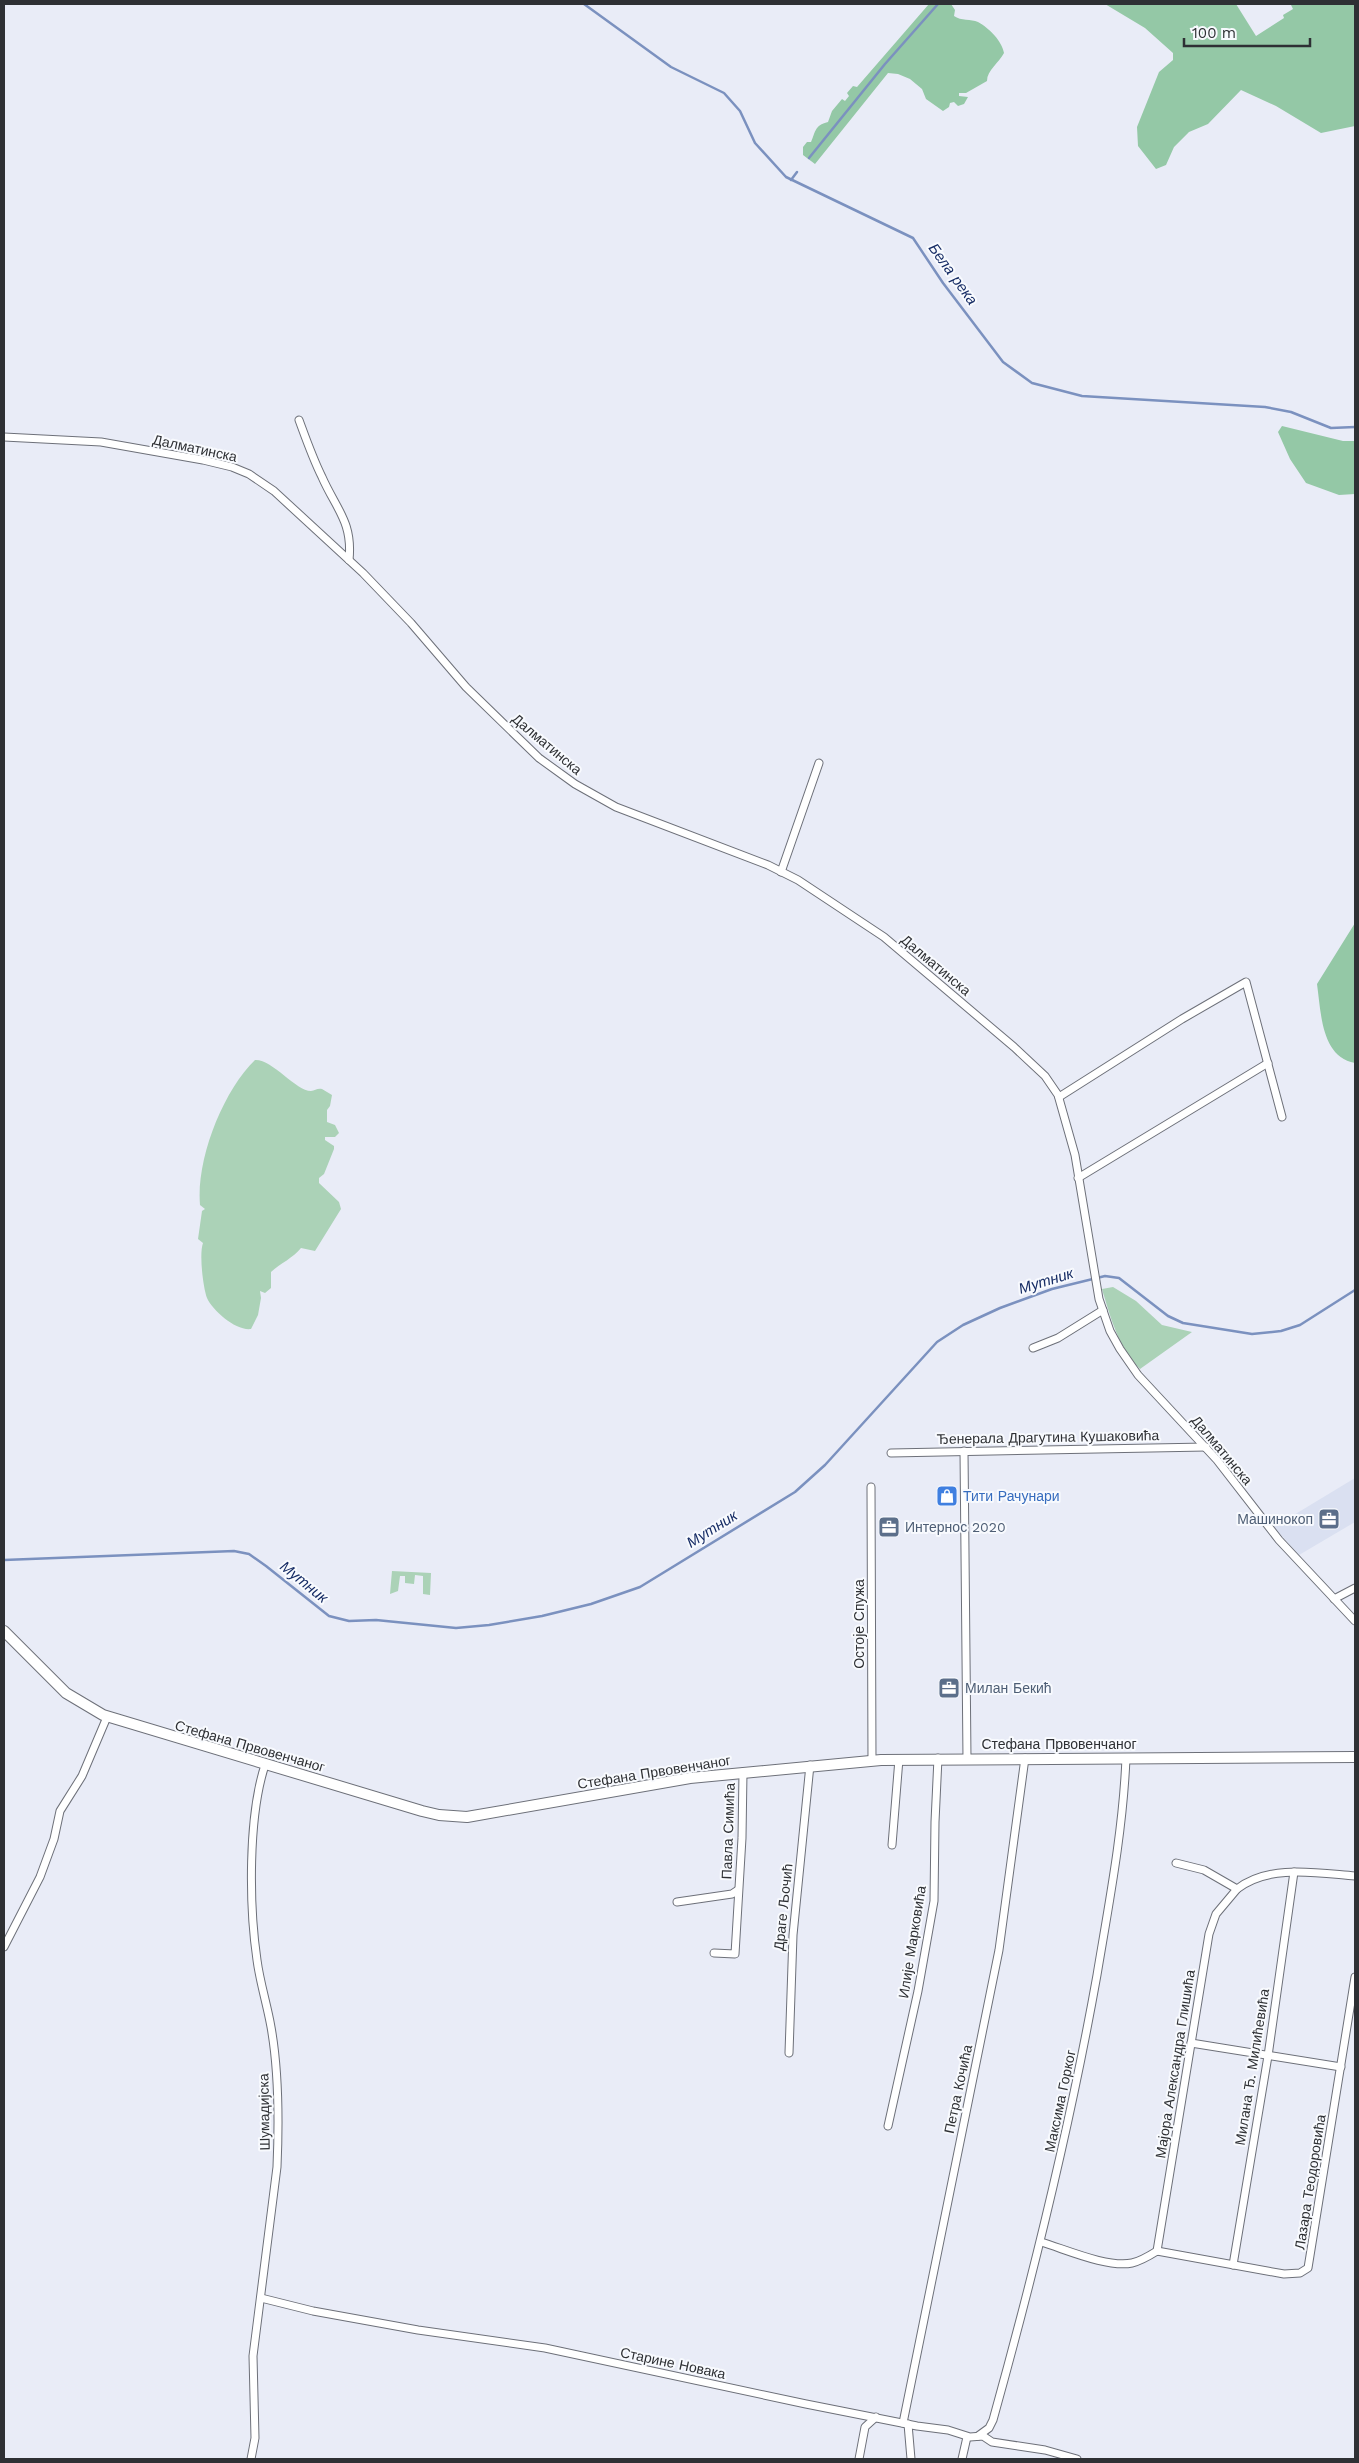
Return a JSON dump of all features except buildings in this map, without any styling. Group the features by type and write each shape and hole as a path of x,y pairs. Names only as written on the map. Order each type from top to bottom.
{"street":[{"path":"299,420 322,477 347,525 351,542 349,560"},
{"name":"Далматинска","path":"4,437 101,442 232,467 249,474 274,490 349,560 498,719 539,758 575,784 616,807 658,825 719,845 781,872 884,937 1014,1047 1045,1076 1059,1097 1071,1139 1097,1288 1110,1331 1138,1375 1206,1447 1264,1522 1355,1621"},
{"path":"781,872 819,763"},
{"path":"1059,1097 1182,1019 1246,982 1282,1117"},
{"path":"1078,1178 1268,1064"},
{"path":"1033,1348 1058,1338 1103,1310"},
{"name":"Ђенерала Драгутина Кушаковића","path":"891,1453 1206,1447"},
{"path":"964,1451 967,1758"},
{"name":"Остоје Спужа","path":"871,1487 872,1760"},
{"path":"1334,1599 1355,1588"},
{"name":"Стефана Првовенчаног","path":"4,1631 66,1694 107,1716 422,1811 456,1817 550,1804 671,1781 872,1760 938,1758 1355,1757"},
{"path":"4,1947 40,1877 54,1839 60,1811 82,1776 107,1716"},
{"name":"Илије Марковића","path":"888,2126 920,1982 934,1901 938,1758"},
{"name":"Петра Кочића","path":"911,2459 906,2424 999,1950 1025,1758"},
{"name":"Максима Горког","path":"978,2436 989,2428 993,2420 1041,2242 1075,2093 1092,2001 1120,1824 1126,1758"},
{"path":"892,1845 900,1759"},
{"name":"Шумадијска","path":"251,2459 255,2438 253,2356 277,2167 278,2136 271,2027 257,1960 254,1924 254,1822 258,1788 265,1765"},
{"name":"Драге Љочић","path":"789,2053 792,1935 810,1765"},
{"name":"Павла Симића","path":"714,1953 735,1954 744,1795 743,1772"},
{"path":"1176,1863 1204,1870 1237,1889 1256,1878 1294,1872 1355,1876"},
{"name":"Милана Ђ. Милићевића","path":"1233,2265 1268,2056 1294,1872"},
{"name":"Мајора Александра Глишића","path":"1157,2251 1213,1922 1221,1907 1237,1889"},
{"name":"Павла Симића","path":"677,1902 732,1894 738,1890"},
{"name":"Лазара Теодоровића","path":"1157,2251 1284,2274 1300,2273 1308,2268 1355,1977"},
{"path":"1191,2043 1341,2067"},
{"path":"1041,2242 1097,2259 1124,2264 1140,2260 1157,2251"},
{"name":"Старине Новака","path":"261,2298 313,2311 409,2328 545,2348 806,2404 906,2424 948,2430 966,2436 978,2436 992,2442 1045,2450 1077,2459"},
{"path":"859,2459 865,2427 876,2417"},
{"path":"962,2459 966,2436"}],"shaded area":[{"path":"1355,1478 1355,1522 1299,1555 1274,1527"}],"green space":[{"path":"929,4 951,4 955,10 954,16 978,22 991,31 998,40 1004,53 989,73 987,81 966,93 959,93 959,96 968,97 964,104 958,106 954,102 950,103 949,107 943,111 926,99 922,89 910,79 898,74 888,73 815,164 803,155 803,147 807,142 811,142 814,133 820,125 828,122 832,111 842,99 845,101 849,96 847,93 853,86 857,87"},
{"path":"1105,4 1236,4 1256,36 1284,18 1283,15 1293,9 1291,5 1294,4 1355,4 1355,126 1321,133 1276,106 1241,90 1208,124 1189,132 1174,147 1166,165 1156,169 1138,146 1137,127 1159,72 1173,60 1173,53 1145,28"},
{"path":"1282,426 1343,441 1355,441 1355,494 1339,495 1306,483 1290,459 1278,432"},
{"path":"1355,923 1355,1063 1344,1059 1335,1052 1329,1043 1322,1020 1317,984"},
{"path":"255,1060 269,1064 305,1090 322,1089 332,1095 330,1106 327,1110 327,1122 335,1125 339,1133 335,1137 325,1137 325,1140 334,1146 334,1149 324,1174 319,1178 319,1183 339,1202 341,1209 315,1251 301,1248 271,1272 271,1288 265,1293 260,1291 261,1298 258,1315 251,1329 245,1329 226,1319 214,1309 207,1298 201,1262 203,1243 198,1239 202,1211 205,1209 200,1205 200,1187 207,1147 222,1107 243,1073"},
{"path":"1113,1287 1136,1301 1162,1325 1192,1332 1140,1369 1126,1352 1108,1310 1102,1289"},
{"path":"392,1571 431,1573 430,1595 423,1594 423,1576 415,1575 414,1584 405,1583 405,1576 400,1576 398,1591 390,1594"}],"waterway":[{"name":"Бела река","path":"584,4 671,67 724,93 740,111 755,143 786,177 913,238 943,283 1003,362 1032,383 1082,396 1265,407 1291,412 1331,428 1355,427"},
{"path":"809,158 885,64 938,4"},
{"path":"791,180 797,172"},
{"name":"Мутник","path":"4,1560 234,1551 249,1554 329,1616 349,1621 376,1620 456,1628 489,1625 542,1616 591,1604 640,1587 795,1492 825,1465 937,1342 963,1325 1000,1308 1052,1289 1105,1276 1119,1278 1168,1316 1183,1323 1252,1334 1281,1331 1300,1325 1355,1290"}],"place":[{"name":"Тити Рачунари","path":"947,1496"},
{"name":"Машинокоп","path":"1329,1519"},
{"name":"Интернос 2020","path":"889,1527"},
{"name":"Милан Бекић","path":"949,1688"}]}
